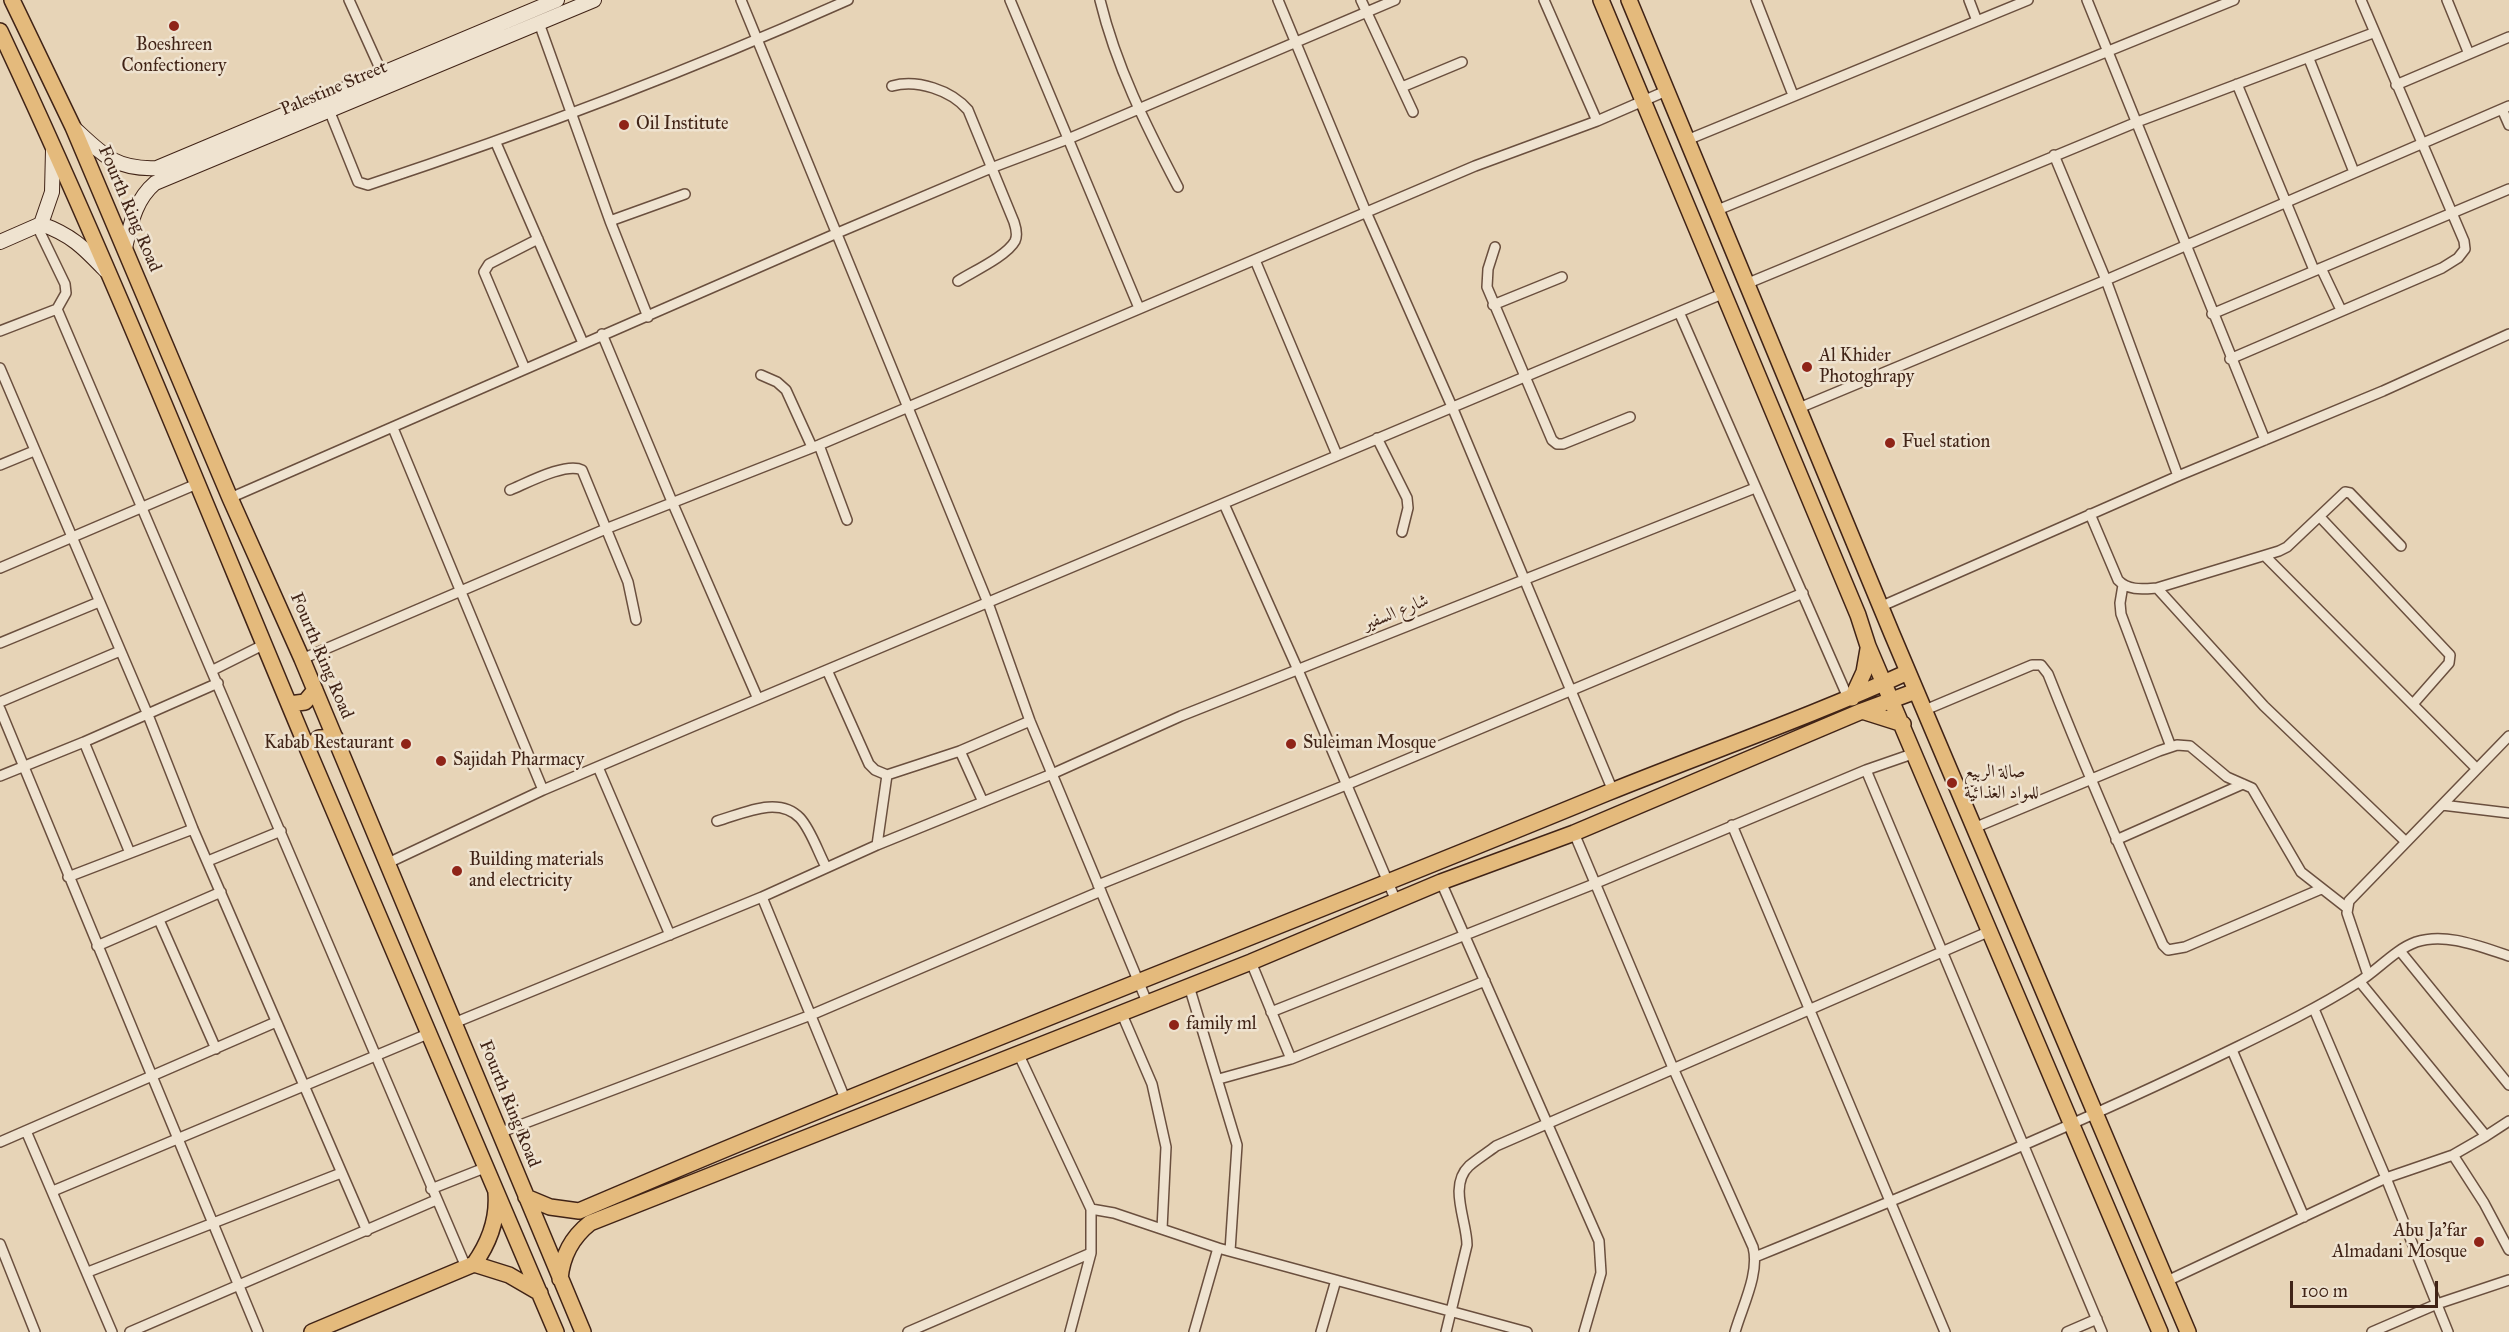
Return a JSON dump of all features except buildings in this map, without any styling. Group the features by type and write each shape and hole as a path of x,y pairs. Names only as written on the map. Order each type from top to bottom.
{"main road":[{"name":"Fourth Ring Road","path":"12,0 73,127 230,498 315,690 583,1332"},
{"path":"1600,0 1858,615 1868,646 2160,1332"},
{"path":"1629,0 1908,672 2188,1332"},
{"path":"0,31 112,277 308,748 488,1167 556,1332"},
{"path":"1850,699 1864,672 1868,646"},
{"path":"526,1197 550,1208 579,1211 1006,1034 1613,791 1850,699 1908,672"},
{"path":"290,704 304,702 315,690"},
{"path":"560,1279 562,1263 568,1248 590,1223 861,1118 1018,1053 1251,962 1441,882 1574,833 1862,711 1916,691"},
{"path":"1862,711 1903,724"},
{"path":"308,748 319,738 335,737"},
{"path":"1702,756 1710,776"},
{"path":"1288,922 1298,942"},
{"path":"312,1332 470,1266 488,1240 493,1226 495,1184"},
{"path":"470,1266 509,1275 540,1293"}],"street":[{"path":"349,0 382,73"},
{"name":"Palestine Street","path":"73,127 96,149 124,166 157,168 557,0"},
{"name":"Palestine Street","path":"125,248 138,204 144,192 155,183 594,0"},
{"path":"741,0 988,603 1030,721 1147,1002"},
{"path":"329,110 358,182 364,185 496,142 757,40 848,0"},
{"path":"1010,0 1139,308"},
{"path":"1100,0 1110,38 1138,109 1178,187"},
{"path":"1278,0 1613,791"},
{"path":"1361,0 1413,112"},
{"path":"230,498 602,334 991,168 1068,139 1395,0"},
{"path":"1544,0 1597,121"},
{"path":"1756,0 1793,95"},
{"path":"1969,0 1977,21"},
{"path":"1687,140 2028,0"},
{"path":"2087,0 2109,50 2230,359 2265,440"},
{"path":"1715,211 2234,0"},
{"path":"2230,359 2442,268 2458,258 2464,249 2464,241 2373,33 2361,0"},
{"path":"2447,0 2469,54"},
{"path":"539,23 573,112 610,221 648,316"},
{"path":"1746,284 2054,155 2373,33"},
{"path":"2396,85 2509,38"},
{"path":"2309,59 2354,172"},
{"path":"1402,87 1462,62"},
{"path":"892,86 915,83 944,93 962,103 968,110 1014,222 1015,240 1006,251 958,281"},
{"path":"2237,84 2284,201 2317,269 2341,310"},
{"path":"302,660 608,528 815,446 1475,166 1597,121 1666,91"},
{"path":"1798,408 2106,280 2284,201 2506,107 2509,125"},
{"path":"0,242 39,225 47,208 54,175 52,141"},
{"path":"496,142 583,343"},
{"path":"2054,155 2106,280 2178,476"},
{"path":"2212,314 2509,189"},
{"path":"610,221 685,194"},
{"path":"39,225 68,235 77,241 112,277"},
{"path":"0,331 57,309 66,293 66,286 39,225"},
{"path":"525,369 484,272 489,264 538,239"},
{"path":"1495,247 1488,269 1487,287 1552,440 1557,444 1571,442 1630,417"},
{"path":"1255,260 1337,455"},
{"path":"1493,305 1562,277"},
{"path":"388,863 543,790 1722,294"},
{"path":"57,309 213,670 431,1189 470,1266"},
{"path":"1679,312 1850,699"},
{"path":"602,334 758,699"},
{"path":"1882,606 2178,476 2383,391 2509,334"},
{"path":"0,368 276,1022 367,1231"},
{"path":"761,375 777,382 786,390 815,446 848,520"},
{"path":"0,398 10,394"},
{"path":"393,428 543,790"},
{"path":"1377,438 1407,498 1408,508 1402,532"},
{"path":"0,465 34,450"},
{"path":"510,490 566,468 577,467 582,470 608,528 628,582 636,620"},
{"path":"0,568 199,483"},
{"name":"شارع السفير","path":"454,1023 762,897 826,867 1052,774 1181,716 1755,488"},
{"path":"2090,514 2118,580 2123,585 2139,589 2157,588 2265,556 2287,547 2320,518 2342,494 2347,492 2401,546"},
{"path":"1224,504 1298,670 1396,901"},
{"path":"2320,518 2450,655 2449,663 2413,704"},
{"path":"2265,556 2477,769"},
{"path":"2123,585 2121,614 2171,747"},
{"path":"2157,588 2264,706 2405,841"},
{"path":"499,1133 811,1015 1100,888 1803,593"},
{"path":"0,643 99,602"},
{"path":"213,670 265,644"},
{"path":"0,702 120,651"},
{"path":"1925,710 2032,665 2041,665 2048,674 2089,780 2163,945 2168,950 2185,947 2321,889"},
{"path":"827,670 869,764 875,770 887,775 960,751 1030,721"},
{"path":"0,776 148,715 218,683"},
{"path":"0,709 258,1332"},
{"path":"2368,975 2347,908 2349,901 2509,736"},
{"path":"84,742 130,853"},
{"path":"1974,828 2183,744 2190,747 2227,777 2256,792 2301,872 2347,908"},
{"path":"960,751 982,802"},
{"path":"1271,1012 1594,884 1866,770 1915,753"},
{"path":"598,767 670,935"},
{"path":"1866,770 2102,1332"},
{"path":"877,845 887,775"},
{"path":"2116,840 2243,784"},
{"path":"2442,805 2509,813"},
{"path":"717,821 770,806 788,809 801,819 826,867"},
{"path":"1732,825 1945,1332"},
{"path":"68,877 194,829"},
{"path":"208,861 281,831"},
{"path":"1574,833 1755,1257 1735,1332"},
{"path":"1441,882 1599,1241 1601,1273 1584,1332"},
{"path":"97,946 221,892"},
{"path":"762,897 846,1101"},
{"path":"159,920 216,1049"},
{"path":"1446,1332 1467,1245 1467,1233 1458,1189 1461,1177 1467,1168 1496,1146 1989,931"},
{"path":"1755,1257 2094,1114 2232,1050 2314,1009 2360,982 2415,942 2442,939 2507,955 2509,944"},
{"path":"2400,951 2509,1085"},
{"path":"1251,962 1291,1059"},
{"path":"1219,1079 1291,1059 1485,981"},
{"path":"2360,982 2486,1136"},
{"path":"1189,986 1237,1144 1230,1251"},
{"path":"2314,1009 2448,1332"},
{"path":"1121,1012 1152,1084 1166,1147 1162,1229"},
{"path":"0,1142 276,1022"},
{"path":"53,1191 430,1033"},
{"path":"2232,1050 2304,1217"},
{"path":"1018,1053 1090,1209 1091,1253 1070,1332"},
{"path":"2167,1281 2386,1178 2453,1155 2509,1121"},
{"path":"26,1131 112,1332"},
{"path":"2453,1155 2484,1203 2509,1250"},
{"path":"431,1189 488,1167"},
{"path":"88,1272 341,1173"},
{"path":"130,1332 436,1200"},
{"path":"1090,1209 1114,1213 1218,1248 1527,1332"},
{"path":"0,1244 36,1332"},
{"path":"1194,1332 1218,1248"},
{"path":"908,1332 1091,1253"},
{"path":"1322,1332 1336,1280"},
{"path":"2372,1332 2437,1304 2509,1280"},
{"path":"2067,1332 2097,1319"}],"place":[{"name":"Boeshreen Confectionery","path":"174,26"},
{"name":"Oil Institute","path":"624,125"},
{"name":"Al Khider Photoghrapy","path":"1807,367"},
{"name":"Fuel station","path":"1890,443"},
{"name":"Kabab Restaurant","path":"406,744"},
{"name":"Suleiman Mosque","path":"1291,744"},
{"name":"Sajidah Pharmacy","path":"441,761"},
{"name":"صالة الربيع للمواد الغذائية","path":"1952,783"},
{"name":"Building materials and electricity","path":"457,871"},
{"name":"family ml","path":"1174,1025"},
{"name":"Abu Ja'far Almadani Mosque","path":"2479,1242"}]}
